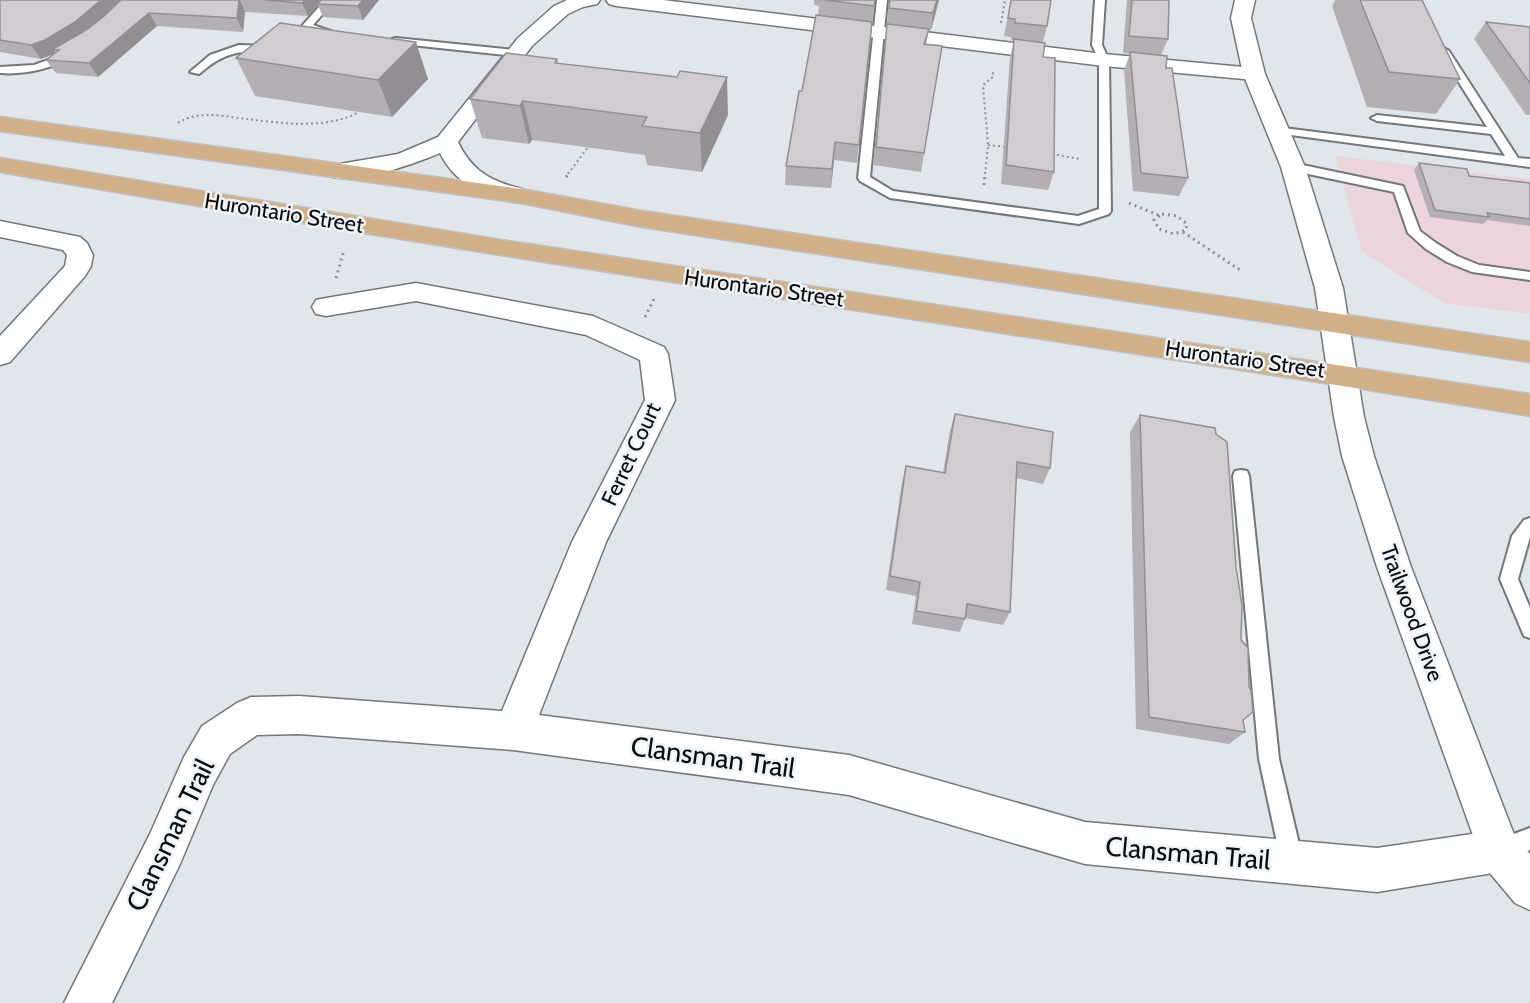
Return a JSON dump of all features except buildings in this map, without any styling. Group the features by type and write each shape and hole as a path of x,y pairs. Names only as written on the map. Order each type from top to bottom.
{"main road":[{"path":"0,124 521,196 642,219 1530,352"},
{"name":"Hurontario Street","path":"0,165 210,202 669,274 1342,373 1530,405"}],"street":[{"path":"336,171 378,166 406,159 446,142 515,53 561,10 590,0"},
{"path":"616,0 694,5 878,32 1104,60 1254,74"},
{"name":"Trailwood Drive","path":"1245,0 1241,18 1254,74 1293,166 1329,288 1358,456 1394,567 1515,845 1530,888"},
{"path":"446,142 451,156 460,168 478,184 521,196"},
{"path":"0,230 71,243 79,250 81,259 76,270 0,355"},
{"name":"Ferret Court","path":"326,307 416,292 594,326 654,354 660,400 589,542 513,731"},
{"name":"Clansman Trail","path":"87,1003 165,849 204,761 216,740 251,716 299,715 513,731 849,775 1084,843 1377,870 1515,845"}],"lane":[{"path":"330,0 307,26 328,38 342,36"},
{"path":"882,0 864,178 890,194 1079,220 1105,211 1104,60 1097,45 1100,0"},
{"path":"388,41 515,53"},
{"path":"195,72 211,57 242,46 283,50"},
{"path":"1443,51 1514,161"},
{"path":"0,70 14,72 32,69 56,62 74,53"},
{"path":"1377,118 1495,131"},
{"path":"1276,130 1530,163"},
{"path":"1293,166 1399,189 1414,233 1431,246 1452,259 1477,269 1530,276"},
{"path":"1241,476 1269,759 1292,862"},
{"path":"1530,525 1520,536 1509,579 1530,630"}],"path":[{"path":"982,207 988,145 983,85 993,77 1005,0"},
{"path":"175,126 183,119 196,116 311,123 336,122 353,117 359,112"},
{"path":"988,145 1011,148"},
{"path":"566,177 588,147"},
{"path":"1046,153 1104,162"},
{"path":"1183,232 1187,224 1177,216 1162,214 1154,220 1156,226 1163,231 1173,234 1183,232 1240,270"},
{"path":"634,343 652,302 669,274"}],"shaded area":[{"path":"1335,156 1530,179 1530,314 1444,303 1362,252"}]}
